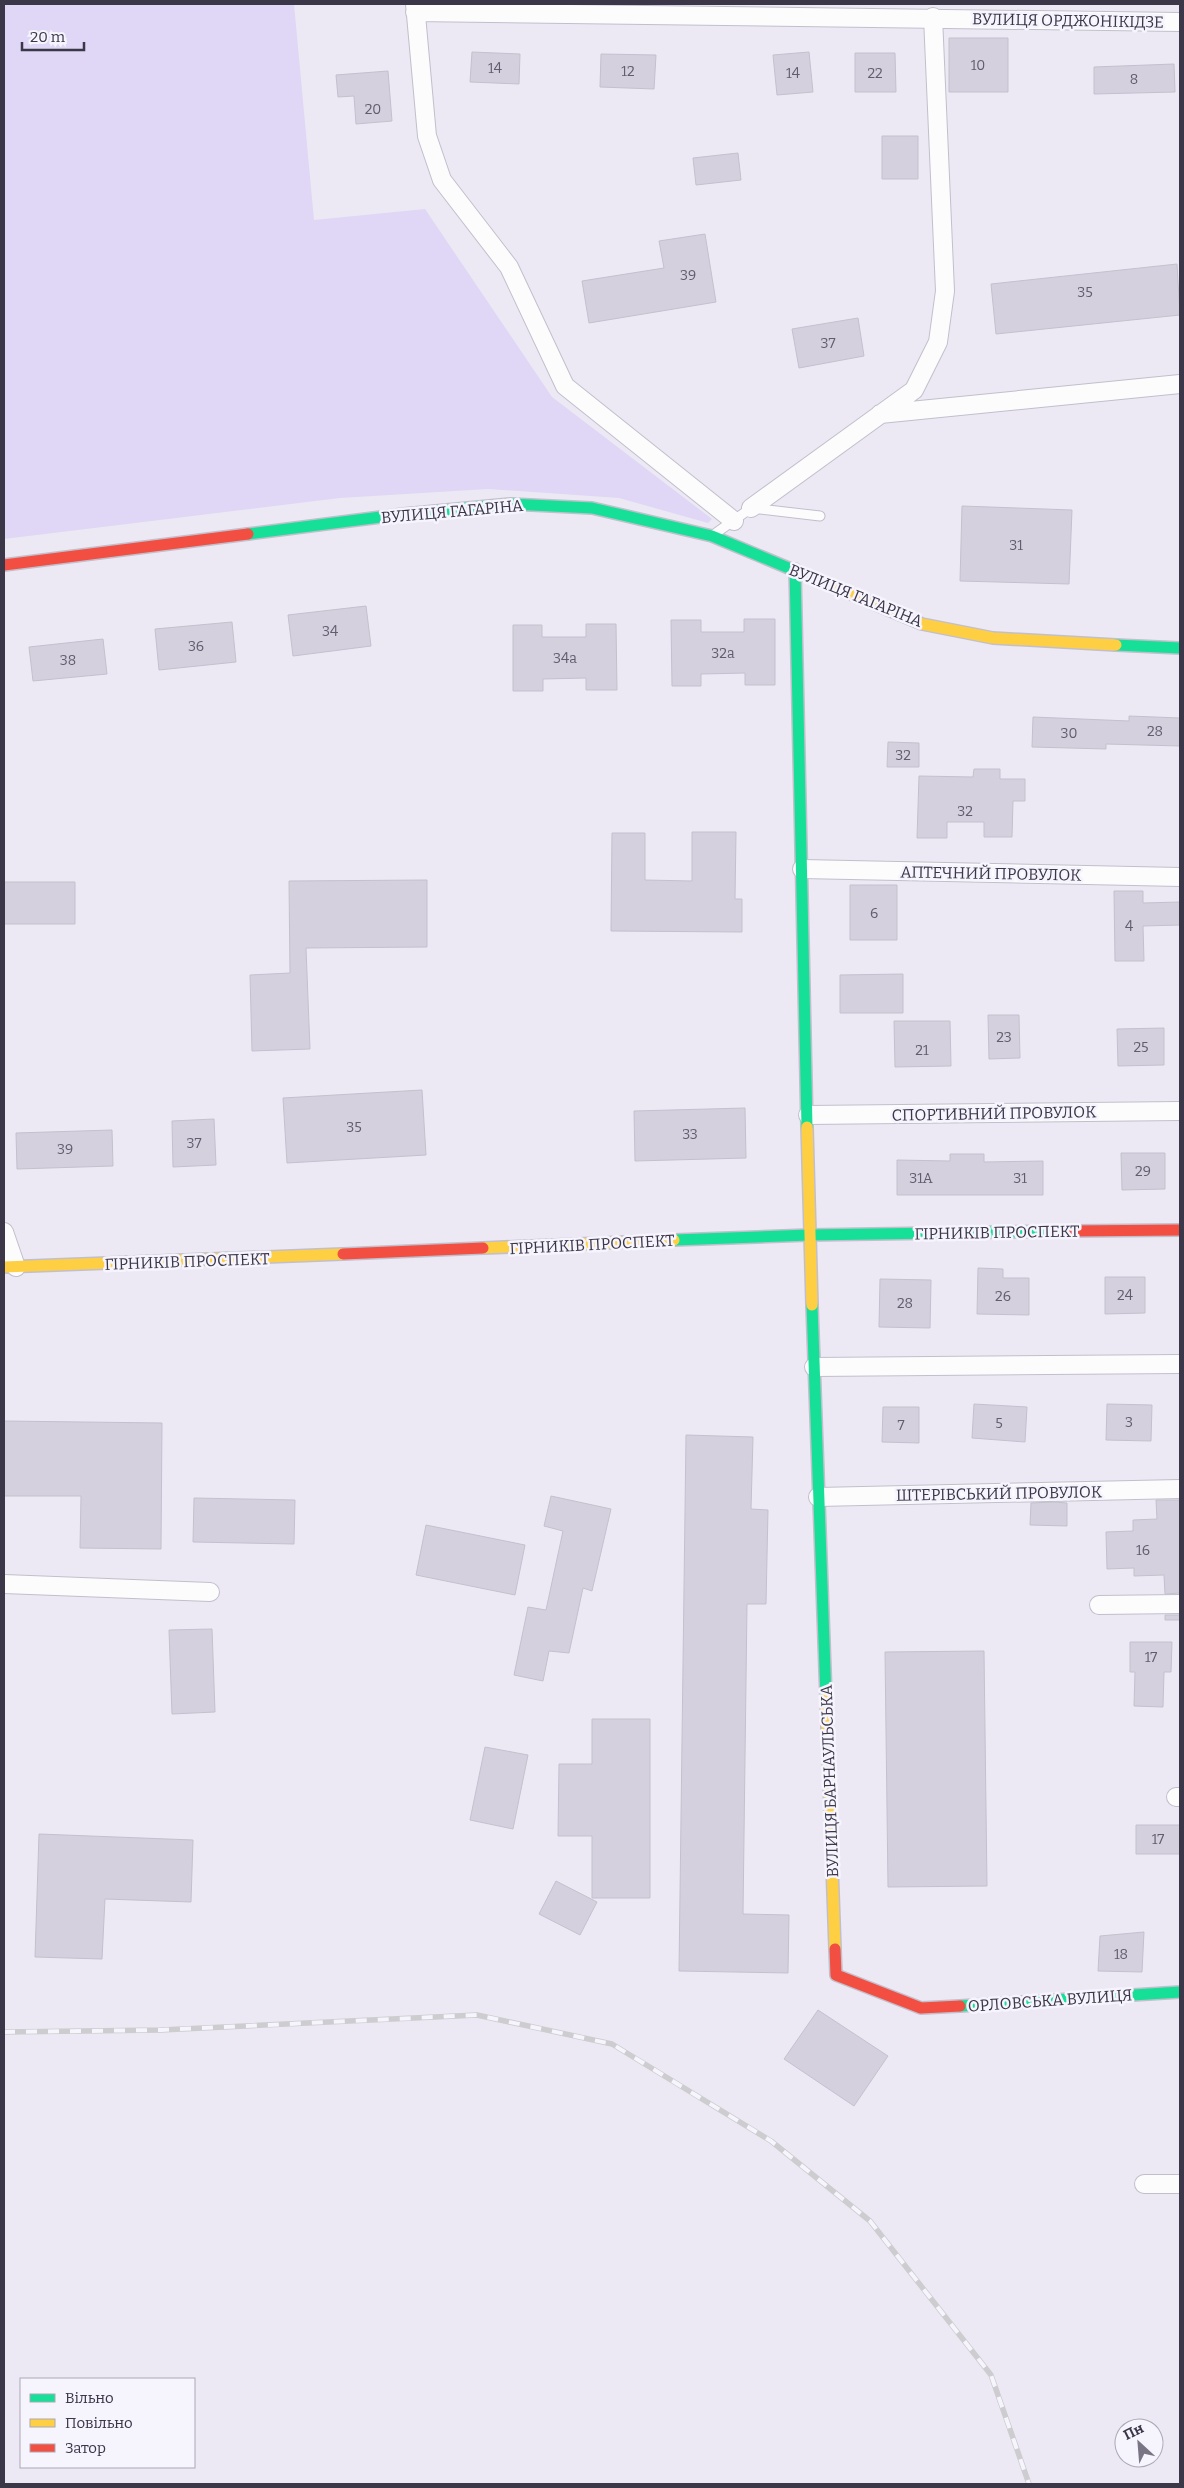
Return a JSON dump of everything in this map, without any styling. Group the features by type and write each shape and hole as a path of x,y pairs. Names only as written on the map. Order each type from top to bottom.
{"main road":[{"name":"ВУЛИЦЯ ГАГАРІНА","path":"4,565 404,514 512,504 592,508 712,536 754,555 795,569 859,599 922,624 993,638 1180,648"},
{"path":"795,569 810,1235 818,1497"},
{"name":"ГІРНИКІВ ПРОСПЕКТ","path":"10,1267 810,1235 1180,1230"},
{"name":"ВУЛИЦЯ БАРНАУЛЬСЬКА","path":"818,1497 836,1975 920,2008"},
{"name":"ОРЛОВСЬКА ВУЛИЦЯ","path":"920,2008 1180,1992"}],"street":[{"name":"ВУЛИЦЯ ОРДЖОНІКІДЗЕ","path":"415,8 1180,22"},
{"path":"415,8 427,136 442,180 509,267 566,386 734,521"},
{"path":"751,508 914,390 938,342 945,291 933,17"},
{"path":"880,414 1180,384"},
{"name":"АПТЕЧНИЙ ПРОВУЛОК","path":"802,869 1180,878"},
{"name":"СПОРТИВНИЙ ПРОВУЛОК","path":"808,1115 1180,1112"},
{"path":"4,1232 10,1267"},
{"path":"814,1367 1180,1364"},
{"name":"ШТЕРІВСЬКИЙ ПРОВУЛОК","path":"818,1497 1180,1489"},
{"path":"4,1584 210,1592"},
{"path":"1099,1605 1180,1604"},
{"path":"1144,2184 1180,2184"}],"lane":[{"path":"712,536 751,508 820,516"}],"shaded area":[{"path":"4,4 294,4 314,220 425,209 552,397 712,519 708,523 619,498 488,489 340,498 4,539"}],"building":[{"path":"949,38 1008,38 1008,92 949,92"},
{"path":"472,52 520,54 519,84 470,82"},
{"path":"809,52 813,92 777,95 773,55"},
{"path":"855,53 895,53 896,92 855,92"},
{"path":"601,54 656,55 654,89 600,87"},
{"path":"1174,64 1175,92 1094,94 1094,67"},
{"path":"388,71 392,121 356,124 354,96 338,97 336,75"},
{"path":"882,136 918,136 918,179 882,179"},
{"path":"738,153 741,180 696,185 693,158"},
{"path":"705,234 716,302 589,323 582,281 664,268 659,241"},
{"path":"1177,264 1180,315 996,334 991,284"},
{"path":"858,318 864,356 799,368 792,329"},
{"path":"962,506 1072,510 1069,584 960,581"},
{"path":"366,606 371,646 293,656 288,615"},
{"path":"744,619 775,619 775,685 745,685 745,673 701,674 701,686 672,686 671,620 701,620 701,632 744,632"},
{"path":"232,622 236,662 159,670 155,629"},
{"path":"586,624 616,624 617,690 586,690 586,678 543,679 543,691 513,691 513,625 542,625 542,637 586,637"},
{"path":"103,639 107,674 33,681 29,647"},
{"path":"1129,716 1180,718 1180,746 1106,744 1106,749 1032,747 1033,717 1129,721"},
{"path":"888,742 919,743 919,767 887,767"},
{"path":"974,769 1000,769 1000,779 1025,779 1025,801 1013,801 1012,837 984,837 984,822 947,822 947,838 917,838 919,776 973,777"},
{"path":"692,832 736,832 735,899 742,899 742,932 611,931 612,833 645,833 645,880 692,881"},
{"path":"427,880 427,947 306,948 310,1049 252,1051 250,975 290,973 289,881"},
{"path":"4,882 75,882 75,924 4,924"},
{"path":"850,885 897,885 897,940 850,940"},
{"path":"1114,891 1143,891 1143,903 1180,902 1180,925 1143,926 1144,961 1115,961"},
{"path":"903,974 903,1013 840,1013 840,975"},
{"path":"988,1015 1019,1015 1020,1058 989,1059"},
{"path":"894,1021 950,1021 951,1066 895,1067"},
{"path":"1164,1028 1164,1065 1118,1066 1117,1029"},
{"path":"422,1090 426,1155 287,1163 283,1098"},
{"path":"745,1108 746,1158 635,1161 634,1111"},
{"path":"214,1119 216,1165 173,1167 172,1121"},
{"path":"112,1130 113,1166 17,1169 16,1133"},
{"path":"1121,1153 1165,1153 1165,1189 1122,1190"},
{"path":"950,1154 984,1154 984,1162 1043,1161 1043,1195 897,1195 897,1160 950,1161"},
{"path":"978,1268 1003,1269 1003,1278 1029,1278 1029,1315 977,1314"},
{"path":"1105,1277 1145,1277 1145,1313 1105,1314"},
{"path":"880,1279 931,1280 930,1328 879,1327"},
{"path":"974,1404 1027,1407 1025,1442 972,1438"},
{"path":"1107,1404 1152,1405 1151,1441 1106,1440"},
{"path":"883,1407 919,1407 919,1443 882,1442"},
{"path":"4,1421 162,1423 161,1549 80,1548 81,1496 4,1496"},
{"path":"686,1435 753,1437 751,1509 768,1510 766,1604 747,1604 743,1914 789,1915 788,1973 679,1971"},
{"path":"551,1496 611,1509 592,1591 583,1588 569,1653 549,1651 543,1681 514,1675 528,1607 546,1610 563,1531 544,1526"},
{"path":"194,1498 295,1500 294,1544 193,1542"},
{"path":"1156,1500 1180,1500 1180,1593 1165,1594 1164,1575 1134,1576 1134,1568 1107,1569 1106,1532 1133,1531 1133,1520 1157,1519"},
{"path":"1031,1503 1067,1503 1067,1526 1030,1525"},
{"path":"426,1525 525,1545 515,1595 416,1575"},
{"path":"1165,1615 1180,1615 1180,1620 1165,1620"},
{"path":"212,1629 215,1712 172,1714 169,1630"},
{"path":"1130,1642 1172,1642 1171,1672 1164,1672 1163,1707 1134,1706 1135,1672 1130,1672"},
{"path":"984,1651 987,1886 888,1887 885,1652"},
{"path":"592,1719 650,1719 650,1898 592,1898 592,1836 558,1836 559,1764 592,1764"},
{"path":"485,1747 528,1755 513,1829 470,1820"},
{"path":"1136,1825 1180,1825 1180,1854 1136,1854"},
{"path":"39,1834 193,1840 191,1902 105,1899 102,1959 35,1957"},
{"path":"556,1881 597,1902 580,1935 539,1914"},
{"path":"1144,1932 1142,1972 1098,1971 1100,1936"},
{"path":"818,2010 888,2056 854,2106 784,2059"}],"railway":[{"path":"4,2032 161,2030 477,2015 612,2044 771,2141 870,2221 991,2375 1029,2484"}],"traffic: fast":[{"path":"248,534 404,514 511,504 592,508 712,536 834,587"},
{"path":"795,569 807,1127"},
{"path":"1116,645 1180,648"},
{"path":"674,1240 809,1235 1070,1231"},
{"path":"812,1305 826,1698"},
{"path":"960,2006 1180,1992"}],"traffic: slow":[{"path":"834,587 922,624 993,638 1116,645"},
{"path":"807,1127 812,1305"},
{"path":"483,1248 674,1240"},
{"path":"4,1267 343,1254"},
{"path":"826,1698 835,1949"}],"traffic: jam":[{"path":"4,565 248,534"},
{"path":"1070,1231 1180,1230"},
{"path":"343,1254 483,1248"},
{"path":"835,1949 836,1975 921,2008 960,2006"}]}
